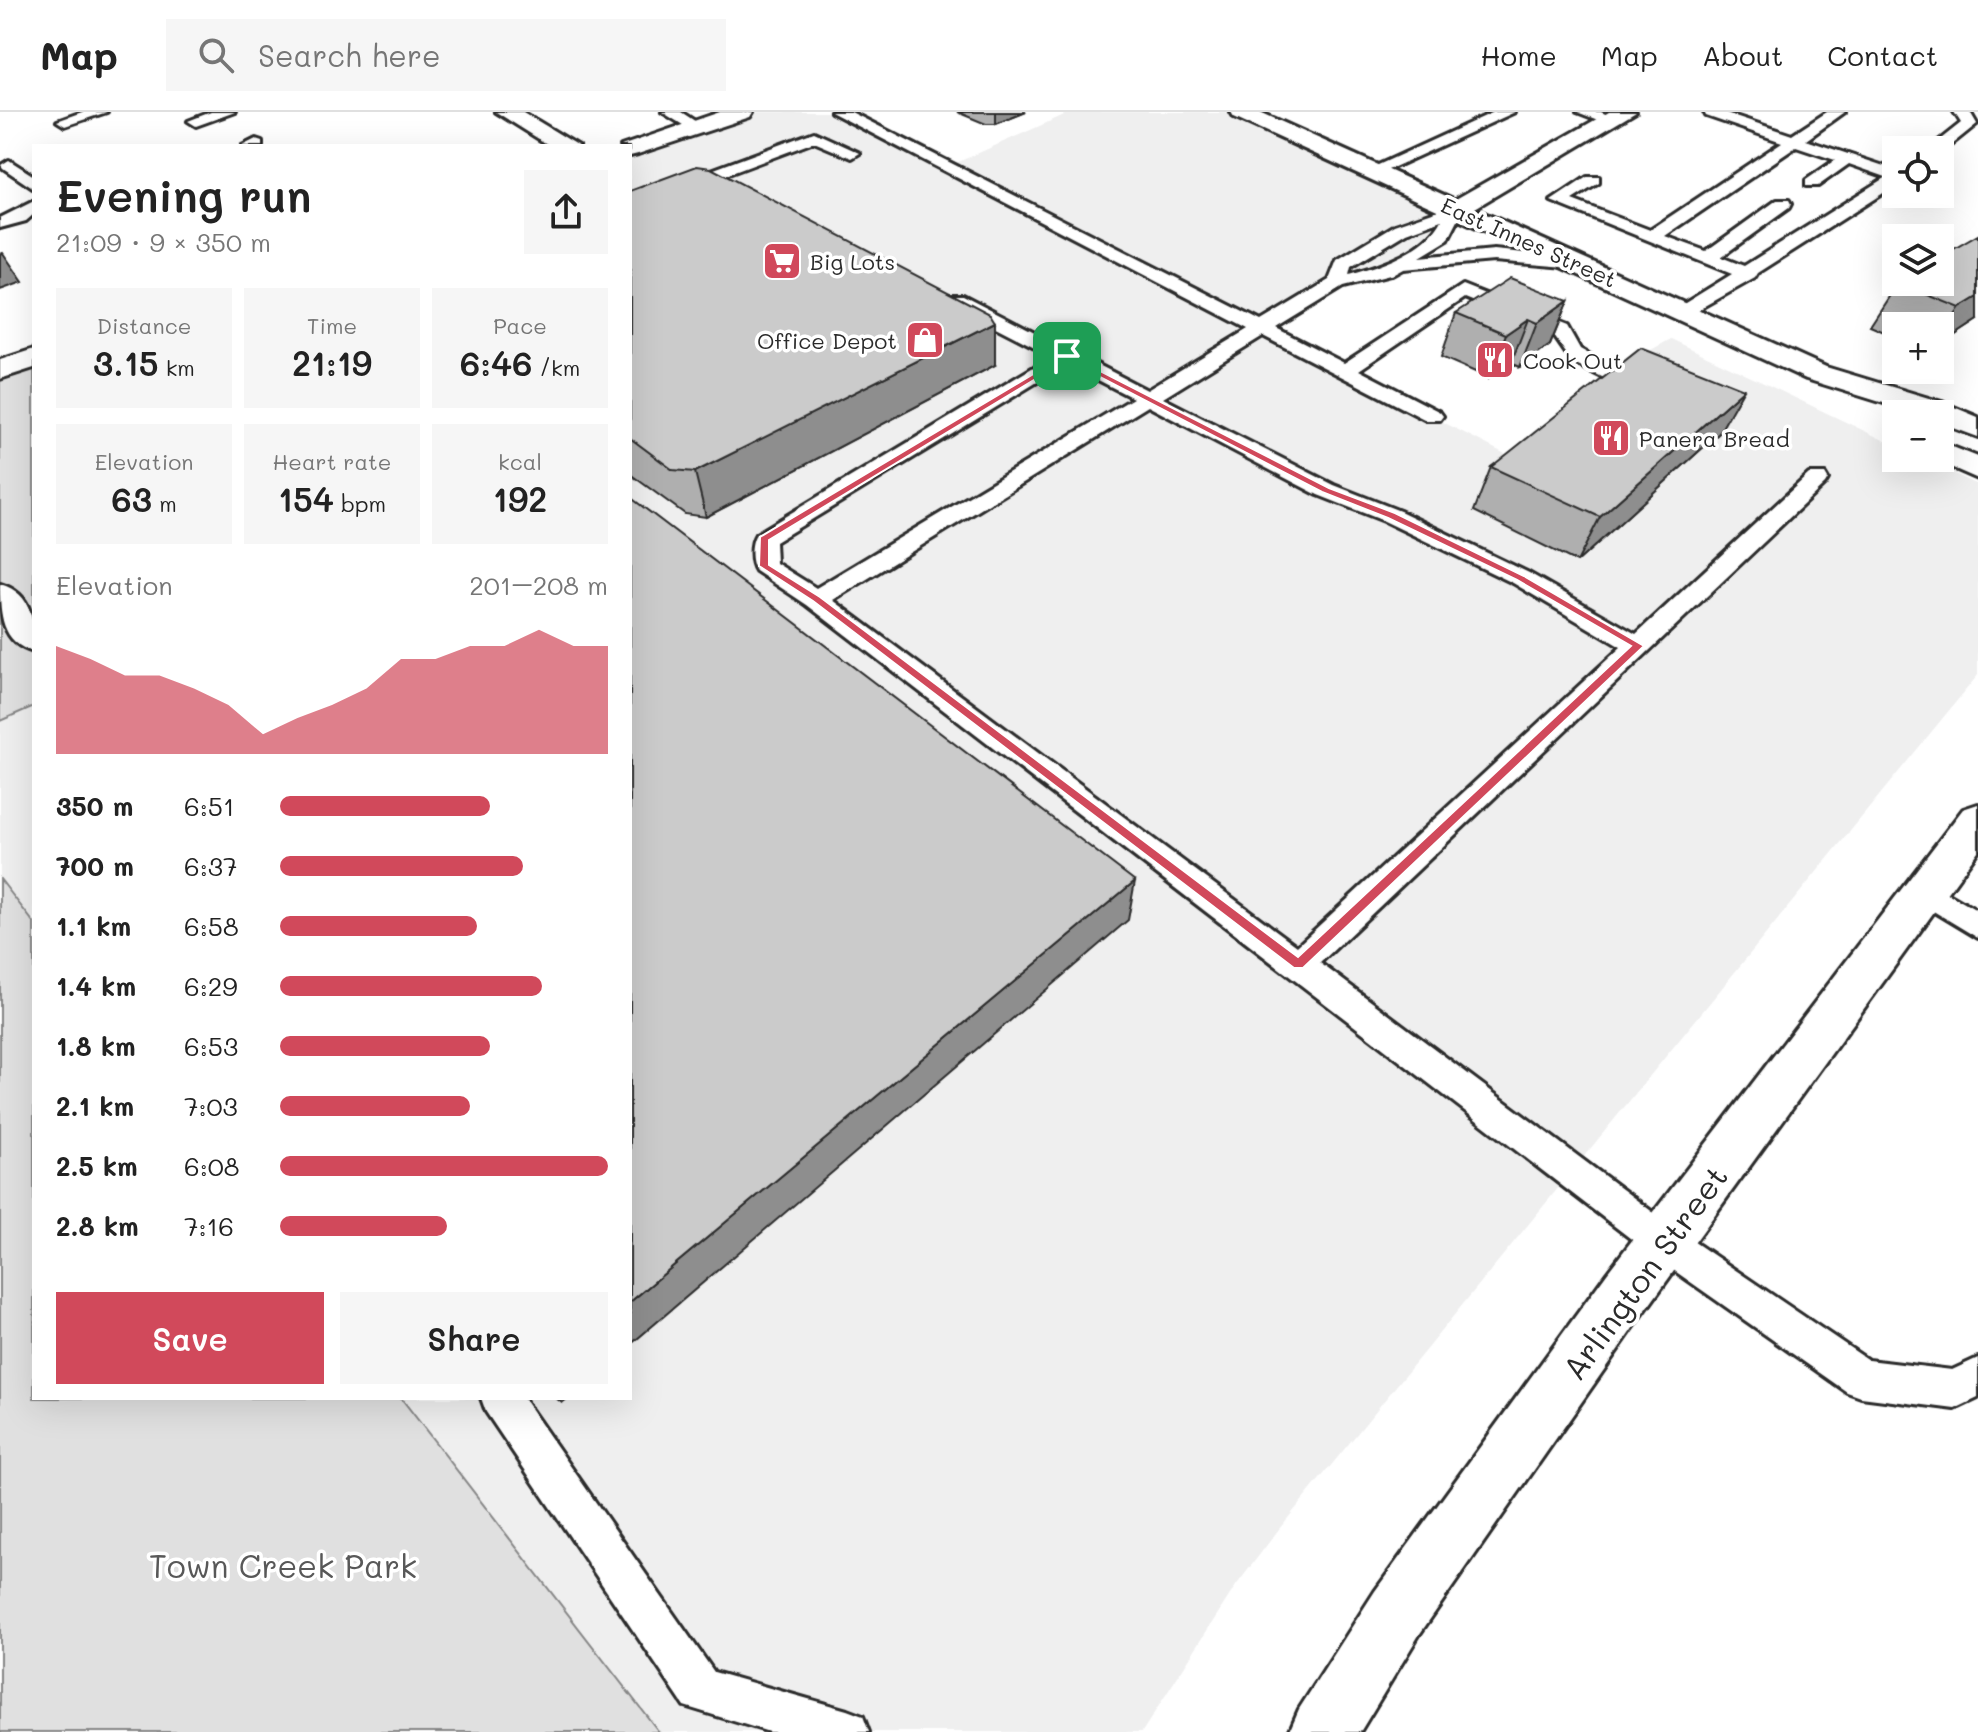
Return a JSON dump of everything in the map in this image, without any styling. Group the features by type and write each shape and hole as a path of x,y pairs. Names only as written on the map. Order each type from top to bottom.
{"street":[{"path":"507,112 563,144"},
{"path":"632,148 742,112"},
{"name":"East Innes Street","path":"1244,112 1816,373 1931,408 1978,428"},
{"path":"1456,209 1618,116"},
{"path":"0,370 32,359"},
{"name":"East Innes Street","path":"1816,373 1882,417"},
{"path":"1954,458 1978,469"},
{"path":"0,596 32,637"},
{"name":"Arlington Street","path":"1322,1732 1397,1613 1626,1292 1978,820"}],"lane":[{"path":"65,121 99,112"},
{"path":"196,121 227,112"},
{"path":"670,112 696,127"},
{"path":"839,112 1433,416"},
{"path":"1373,171 1507,112"},
{"path":"1585,112 1618,116"},
{"path":"1653,236 1837,112"},
{"path":"1953,136 1969,124 1962,112"},
{"path":"865,114 880,133"},
{"path":"1709,115 1882,172"},
{"path":"632,205 814,137 852,153"},
{"path":"1812,183 1846,159"},
{"path":"9,165 32,182"},
{"path":"712,175 738,188"},
{"path":"1593,180 1559,201 1749,274"},
{"path":"1684,312 1749,274 1882,186"},
{"path":"1708,258 1783,204"},
{"path":"0,223 20,217 32,208"},
{"path":"1388,270 1442,236 1456,209"},
{"path":"1337,283 1343,264 1401,229 1456,209"},
{"path":"816,599 1337,283 1444,257 1500,253 1579,263"},
{"path":"937,290 1326,490 1392,516 1521,578 1638,646"},
{"path":"1345,371 1463,291 1560,330 1567,349 1609,373"},
{"path":"1067,356 764,539 764,566 816,599 1665,1243 1861,1378 1955,1390 1978,1377"},
{"path":"1298,964 1817,479"},
{"path":"1925,892 1978,926"},
{"path":"501,1400 700,1690 847,1732"}],"shaded area":[{"path":"747,112 838,112 947,167 1071,112 1242,112 1456,209 1442,236 1388,270 1337,283 1262,329 1511,457 1609,373 1671,339 1882,439 1882,472 1951,472 1978,485 1978,675 1279,1529 1235,1587 1142,1732 659,1732 403,1400 632,1400 632,153"},
{"path":"32,707 32,920 0,879 0,721"}],"green space":[{"path":"32,365 32,707 0,721 0,376"},
{"name":"Town Creek Park","path":"0,879 32,920 32,1400 403,1400 659,1732 0,1732"}],"building":[{"path":"697,166 711,168 990,314 995,322 695,472 673,470 632,439 632,190"},
{"path":"1978,235 1978,297 1960,308 1930,296 1954,296 1954,249"},
{"path":"1510,278 1568,301 1537,323 1528,319 1506,334 1456,313"},
{"path":"1641,348 1744,389 1600,517 1491,467"},
{"path":"632,499 1135,881 632,1300"}],"place":[{"name":"Big Lots","path":"782,261"},
{"name":"Office Depot","path":"925,340"},
{"name":"Cook Out","path":"1495,360"},
{"name":"Panera Bread","path":"1611,438"}],"route":[{"path":"1067,356 1326,490 1392,516 1521,578 1638,646 1298,964 816,599 764,566 764,539 1067,356"}]}
